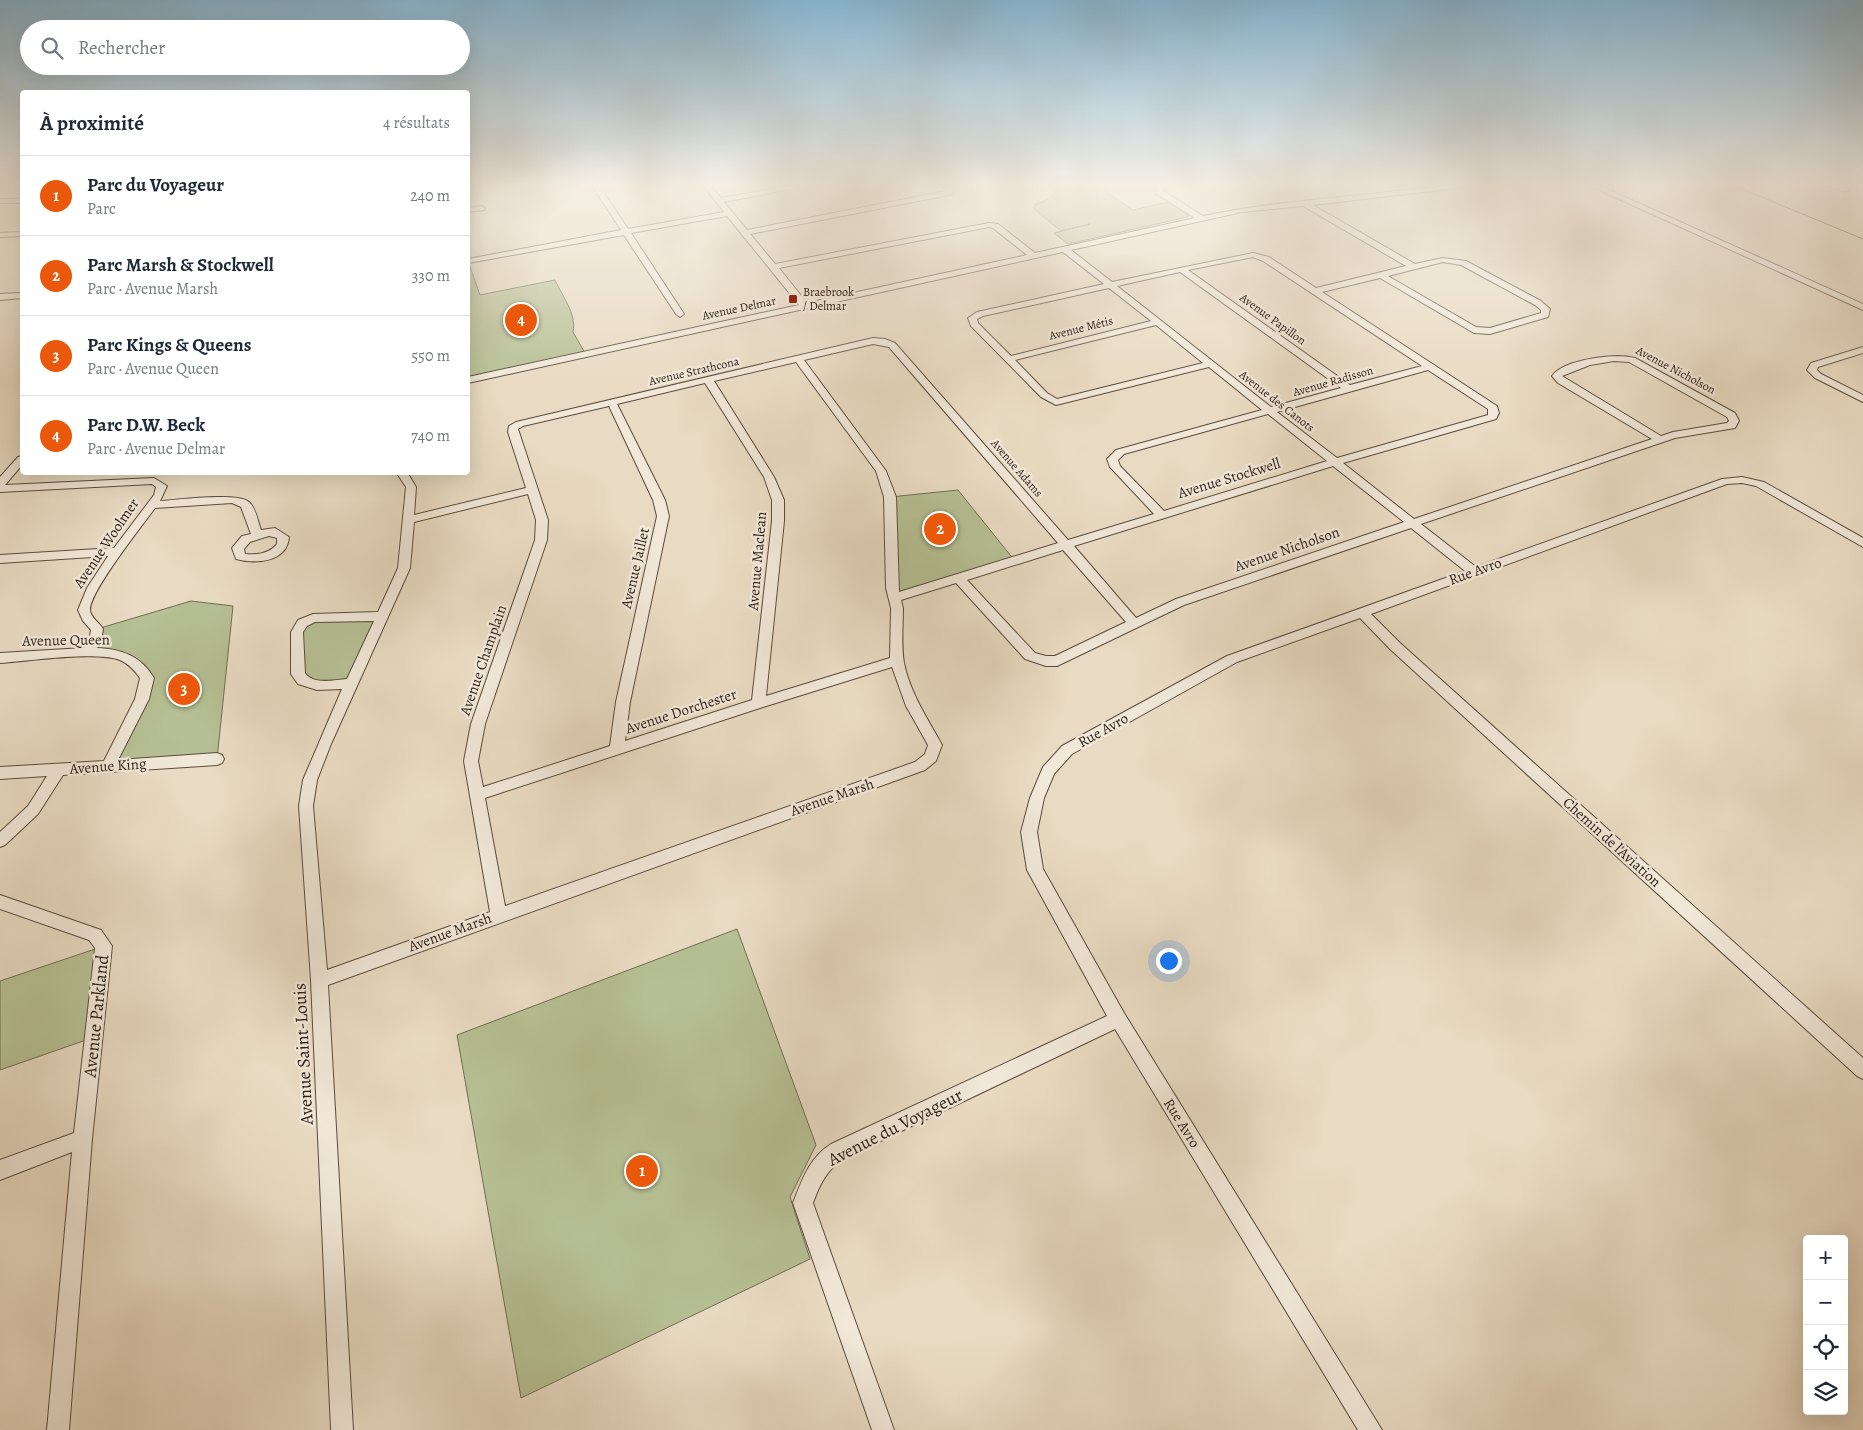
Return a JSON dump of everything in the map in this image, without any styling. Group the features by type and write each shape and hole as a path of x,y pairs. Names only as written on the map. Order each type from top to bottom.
{"street":[{"path":"470,262 527,251"},
{"path":"638,251 680,314"},
{"path":"760,251 805,306"},
{"path":"773,267 857,251"},
{"path":"1027,251 1034,256"},
{"name":"Avenue Delmar","path":"470,380 1062,251"},
{"name":"Avenue des Canots","path":"1067,251 1473,571"},
{"path":"1385,251 1413,267"},
{"path":"1738,251 1863,307"},
{"path":"1211,364 1056,402 1044,395 974,324 972,318 980,314 1253,255 1266,259 1316,290 1431,366"},
{"path":"1316,290 1443,260 1463,262 1538,303 1546,310 1545,315 1490,331 1474,330 1381,275"},
{"name":"Avenue Papillon","path":"1182,270 1349,389"},
{"path":"0,297 20,296"},
{"name":"Avenue Métis","path":"1009,359 1158,322"},
{"name":"Avenue Strathcona","path":"520,424 873,341"},
{"name":"Avenue Adams","path":"873,341 892,345 1134,623"},
{"path":"1863,350 1814,365 1812,370 1818,376 1863,399"},
{"name":"Avenue Nicholson","path":"959,579 1030,656 1046,661 1057,661 1180,602 1411,523 1660,440 1673,435 1731,426 1734,421 1731,415 1632,360 1609,357 1560,372 1558,376 1561,381 1660,440"},
{"name":"Avenue Marsh","path":"319,980 920,766 931,757 935,745 913,706 901,677 897,661 896,608 892,588 890,497 881,471 799,359"},
{"name":"Avenue Radisson","path":"1161,514 1115,467 1112,459 1120,452 1431,366"},
{"name":"Avenue Stockwell","path":"894,598 1334,461 1492,417 1494,413 1493,408 1431,366"},
{"name":"Avenue Maclean","path":"708,380 769,477 778,500 778,521 758,703"},
{"name":"Avenue Jaillet","path":"612,403 659,500 663,516 623,702 617,749"},
{"name":"Avenue Champlain","path":"500,915 471,761 478,724 541,540 542,520 513,432 514,428 520,424"},
{"path":"0,484 20,460"},
{"name":"Avenue Saint-Louis","path":"342,1430 319,980 306,806 310,780 404,568 410,487 403,475"},
{"name":"Rue Avro","path":"1371,1430 1118,1020 1035,870 1029,832 1037,798 1048,771 1067,750 1232,659 1732,479 1746,480 1770,489 1863,543"},
{"name":"Avenue Woolmer","path":"0,489 154,480 162,486 159,495 117,552 87,599 83,609 86,618 97,629 95,641 88,653"},
{"path":"409,520 531,490"},
{"path":"152,505 232,500 242,502 246,504 257,534"},
{"path":"0,560 117,552"},
{"name":"Chemin de l'Aviation","path":"1362,612 1395,646 1863,1070"},
{"path":"352,684 317,685 303,681 298,674 297,632 302,623 313,618 383,616"},
{"name":"Avenue Queen","path":"0,658 88,653 123,656 138,664 147,678 142,699 108,766"},
{"name":"Avenue Dorchester","path":"476,795 758,703 897,661"},
{"name":"Avenue King","path":"0,773 217,760"},
{"path":"0,841 33,810 59,769"},
{"name":"Avenue Parkland","path":"0,902 95,935 104,946 83,1140 58,1430"},
{"name":"Avenue du Voyageur","path":"883,1430 803,1203 813,1175 826,1157 1118,1020"},
{"path":"0,1170 83,1140"}],"green space":[{"path":"470,267 480,295 555,280 571,312 574,325 573,332 585,353 470,380"},
{"path":"958,490 1015,561 894,598 890,497"},
{"path":"191,601 233,606 217,759 108,766 147,678 123,656 88,653 97,629"},
{"path":"383,616 351,684 303,681 302,623 313,618"},
{"path":"737,929 816,1145 790,1197 810,1259 521,1398 457,1035"},
{"path":"104,946 89,1039 0,1070 0,981"}],"place":[{"name":"Braebrook / Delmar","path":"793,299"},
{"name":"Parc D.W. Beck","path":"521,320"},
{"name":"Parc Marsh & Stockwell","path":"940,529"},
{"name":"Parc Kings & Queens","path":"184,689"},
{"name":"Parc du Voyageur","path":"642,1171"}]}
